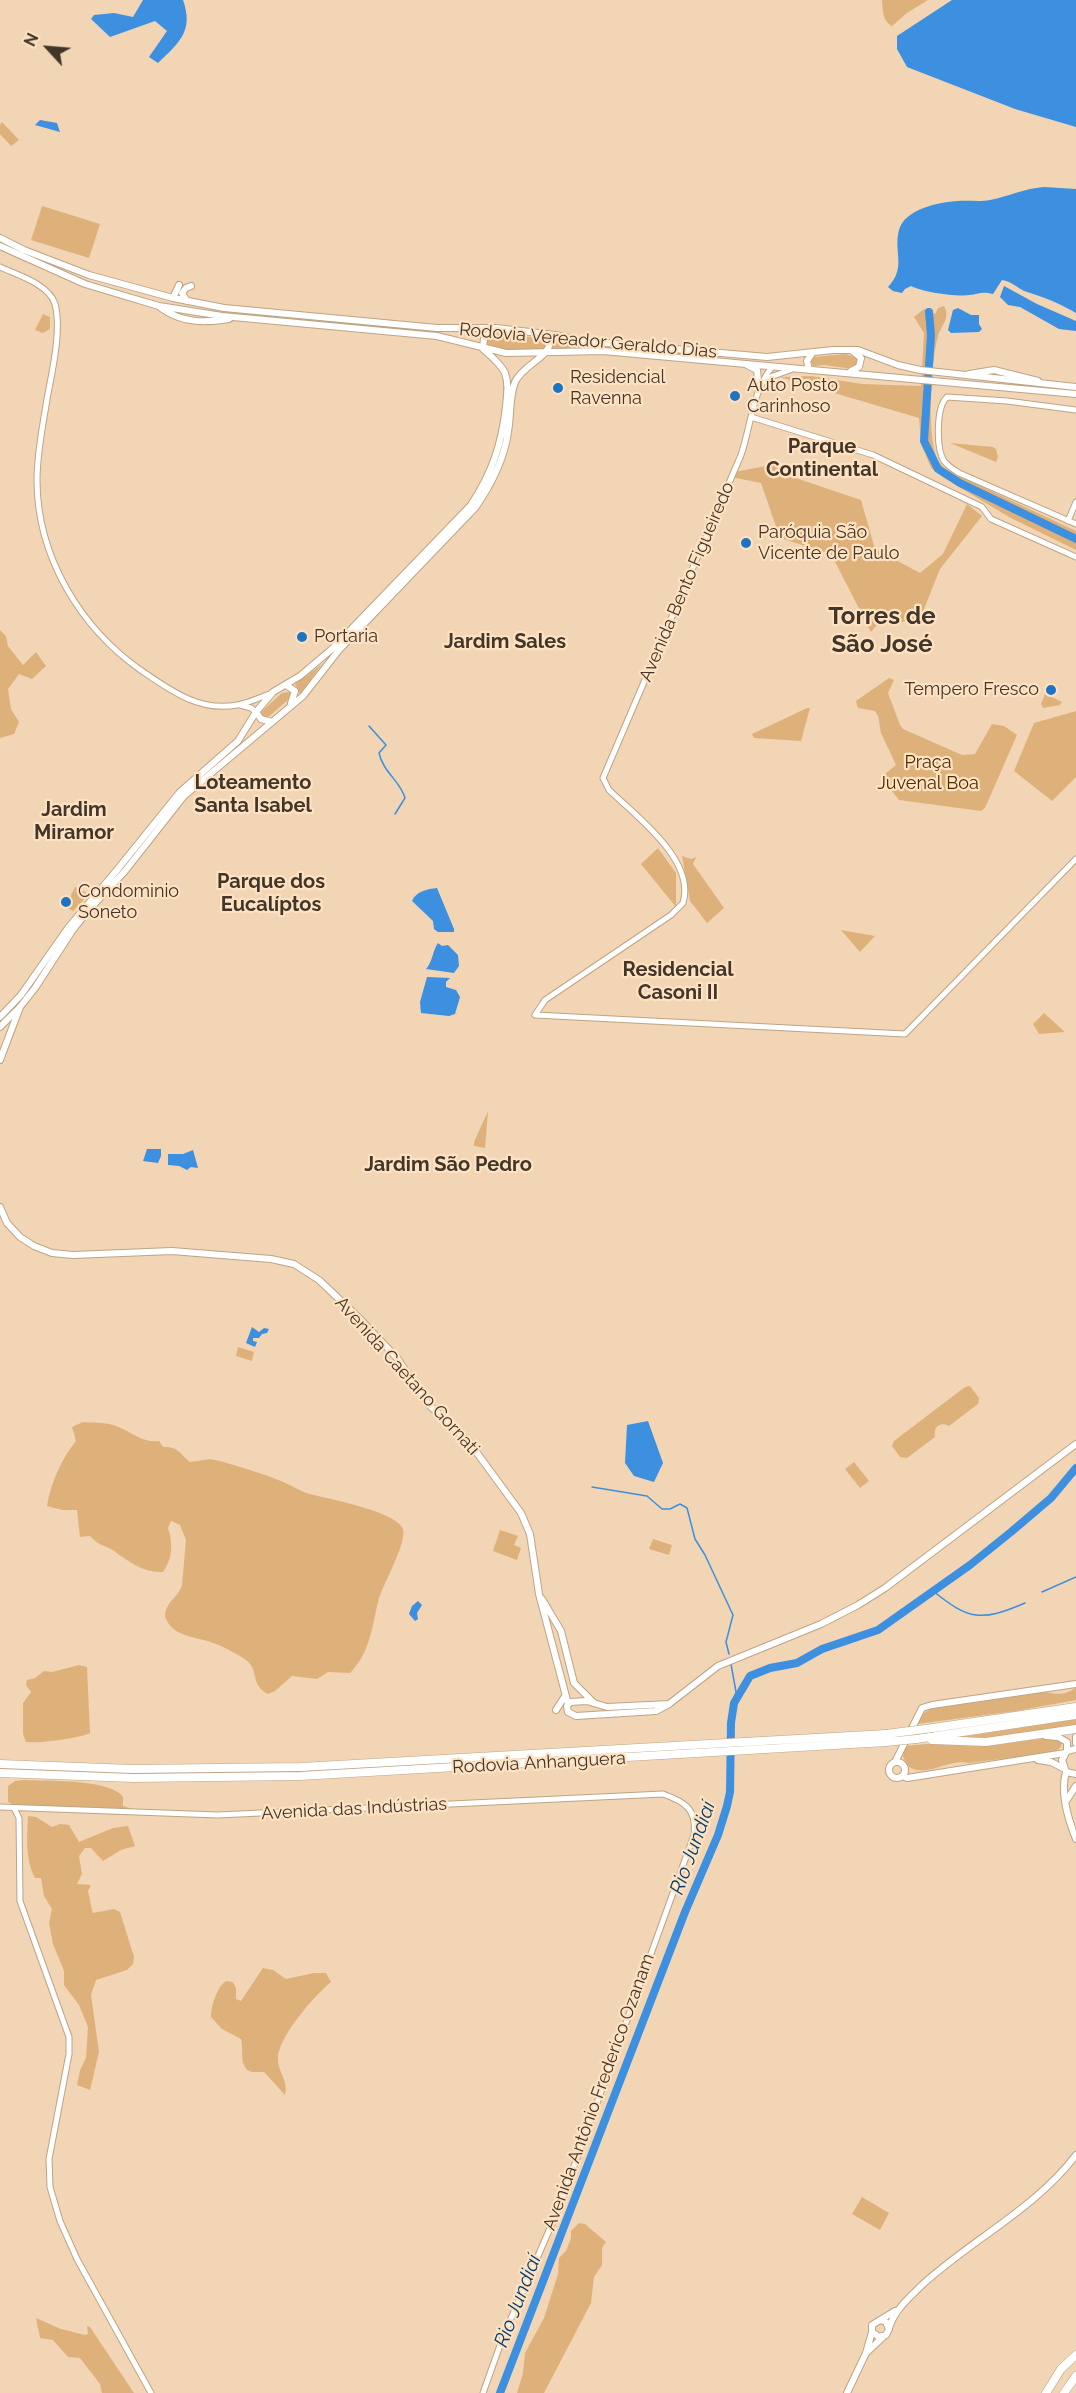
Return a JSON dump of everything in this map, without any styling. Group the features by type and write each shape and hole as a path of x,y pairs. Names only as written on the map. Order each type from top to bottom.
{"highway":[{"name":"Rodovia Anhanguera","path":"0,1764 132,1769 302,1767 709,1748 749,1751 886,1738 933,1728 1076,1707"},
{"name":"Rodovia Anhanguera","path":"0,1773 156,1779 300,1776 709,1748 750,1741 916,1739 1076,1715"},
{"path":"916,1739 986,1742 1076,1729"},
{"path":"1046,2393 1061,2369 1076,2355"},
{"path":"1064,2393 1076,2376"}],"main road":[{"name":"Rodovia Vereador Geraldo Dias","path":"0,238 24,250 89,275 173,298 246,310 437,328 496,328 583,341 767,357 858,350 898,365 920,370 1076,387"},
{"name":"Rodovia Vereador Geraldo Dias","path":"0,246 85,284 155,305 237,317 437,336 506,353 603,351 1076,394"},
{"path":"173,298 179,285"},
{"path":"188,301 182,293 190,286"},
{"path":"125,296 133,296 140,288"},
{"path":"155,305 155,296 159,294"},
{"path":"0,1060 17,1006 80,912 180,792 238,741 256,712 273,692 305,672 332,649 454,524 483,487 501,442 508,384 501,366 483,349 484,338 496,328"},
{"path":"0,1027 72,931 125,871 184,796 312,685 339,650 475,508 491,484 499,466 508,432 514,386 526,366 544,354 550,345 550,341 540,333"},
{"path":"842,373 856,370 861,363 861,358 850,350"},
{"path":"526,366 564,352"},
{"path":"809,370 807,361 814,352"},
{"path":"772,367 776,362 795,354"},
{"path":"744,364 757,370 760,381"},
{"path":"286,685 295,691 289,706"},
{"path":"256,712 261,719 272,722"},
{"path":"0,1019 17,1006"},
{"path":"3,1050 0,1038 9,1035"},
{"name":"Avenida Caetano Gornati","path":"0,1207 7,1223 20,1237 52,1253 73,1255 172,1251 283,1261 309,1271 397,1358 428,1404 469,1442 521,1513 530,1534 539,1594 568,1704 568,1712 576,1716 591,1715"},
{"path":"591,1715 669,1704 726,1662 821,1624 878,1593 1076,1444"},
{"path":"539,1594 561,1631 574,1683 596,1704"},
{"path":"549,1633 554,1629 561,1631"},
{"path":"902,1776 901,1750 922,1708 1076,1684"},
{"path":"556,1710 565,1696"},
{"path":"568,1704 578,1700 625,1710"},
{"path":"591,1715 596,1704"},
{"path":"1039,1736 1062,1738 1066,1742 1066,1752 1062,1761 1065,1770 1062,1783 1070,1824 1076,1839"},
{"path":"1076,1737 1076,1743"},
{"path":"922,1775 901,1764 890,1766 889,1773 896,1778 902,1776 922,1775 1034,1759 1076,1749"},
{"path":"1034,1759 1045,1760 1076,1774"},
{"path":"1066,1801 1076,1786"},
{"path":"847,2393 866,2353 872,2325 898,2309 943,2265 1036,2197 1076,2155"},
{"path":"866,2353 885,2336 898,2309"},
{"path":"880,2320 886,2322 889,2328"},
{"path":"872,2332 876,2337 885,2336"}],"street":[{"path":"0,267 45,290 55,304 54,359 40,442 37,481 43,530 56,570 91,625 135,666 187,699 218,706 238,705 256,712"},
{"name":"Avenida Bento Figueiredo","path":"772,367 760,381 741,455 603,778 609,790 674,854 684,885 683,903 671,915 545,1000 536,1015 905,1034 1076,859"},
{"path":"760,381 795,369"},
{"path":"1076,410 947,397 941,404 939,446 944,461 950,467 1076,524"},
{"path":"751,417 873,455 983,507 991,519 1076,557"},
{"path":"1068,520 1076,502"},
{"path":"238,705 273,692"},
{"name":"Avenida das Indústrias","path":"0,1807 218,1815 663,1794 689,1807 696,1822"},
{"path":"14,1808 20,1818 20,1901 69,2037 69,2054 49,2159 50,2187 60,2221 77,2259 151,2393"},
{"name":"Avenida Antônio Frederico Ozanam","path":"483,2393 503,2337 560,2205 694,1835 696,1822"}],"green space":[{"path":"882,0 928,0 892,26 885,18"},
{"path":"2,122 19,140 11,146 0,134"},
{"path":"42,206 100,224 89,258 31,240"},
{"path":"944,306 946,318 935,348 931,403 933,441 941,465 957,475 1076,531 1076,550 1009,517 931,468 921,444 919,418 780,377 811,376 862,384 921,386 924,333 914,317 924,309 935,314 938,308"},
{"path":"43,314 50,317 50,329 43,333 35,330"},
{"path":"492,333 541,338 545,340 547,346 542,350 487,347 487,338"},
{"path":"551,338 601,346 725,357 594,350 551,352 553,346"},
{"path":"846,354 857,358 858,363 853,369 824,365 813,366 811,362 814,357"},
{"path":"950,443 993,447 998,457 996,462"},
{"path":"777,464 778,472 861,500 875,549 920,573 943,554 967,504 982,516 940,569 920,619 876,626 871,632 831,554 780,538 761,483 731,477 734,472"},
{"path":"0,630 6,636 8,646 23,665 36,652 46,666 32,679 19,674 8,689 11,709 19,722 14,734 0,738"},
{"path":"322,664 300,694 295,684"},
{"name":"Praça Juvenal Boa","path":"889,678 894,680 888,693 903,729 962,755 975,754 992,724 1004,726 1017,735 985,808 981,811 899,800 881,777 896,765 881,733 875,711 858,708 856,701"},
{"path":"282,693 291,693 289,699 267,718 263,716 261,712"},
{"path":"1045,694 1062,702 1060,705 1043,708 1041,704"},
{"path":"810,708 801,741 754,738 752,734"},
{"path":"1076,711 1076,777 1052,801 1014,771 1034,723"},
{"path":"658,848 676,873 676,907 641,864"},
{"path":"682,856 691,859 696,857 693,864 724,908 707,923 690,901"},
{"path":"75,887 89,894 73,911 65,907"},
{"path":"841,930 875,936 860,952"},
{"path":"1044,1013 1065,1032 1039,1034 1033,1024"},
{"path":"488,1111 485,1148 474,1146 474,1142"},
{"path":"238,1347 254,1352 252,1361 236,1356"},
{"path":"970,1386 979,1398 978,1404 949,1426 943,1424 938,1426 935,1430 935,1437 907,1458 900,1457 892,1446 894,1441 965,1387"},
{"path":"83,1422 113,1425 146,1440 159,1441 163,1447 175,1449 190,1462 210,1459 220,1461 273,1478 307,1493 375,1511 398,1523 403,1529 402,1543 379,1598 367,1647 350,1673 328,1672 317,1679 292,1676 268,1694 259,1686 253,1668 246,1660 222,1646 176,1631 165,1616 182,1585 186,1540 180,1525 171,1521 168,1528 171,1539 170,1556 163,1572 149,1571 125,1559 90,1536 80,1537 77,1510 62,1510 47,1506 57,1472 76,1441 72,1427"},
{"path":"854,1462 869,1481 860,1488 845,1469"},
{"path":"500,1530 518,1536 514,1545 521,1548 517,1560 493,1551"},
{"path":"653,1539 672,1545 669,1555 649,1549"},
{"path":"79,1665 87,1667 90,1733 58,1740 26,1742 23,1734 23,1703 31,1692 26,1685 27,1680 35,1678 44,1671 52,1672"},
{"path":"1076,1687 1076,1700 1016,1711 917,1724 922,1714 931,1709 1046,1692 1062,1694"},
{"path":"1076,1719 1076,1727 994,1739 961,1737"},
{"path":"1057,1738 1062,1742 1061,1747 1055,1752 969,1763 961,1762 923,1770 909,1767 903,1757 904,1746 938,1743 993,1745"},
{"path":"15,1781 77,1782 106,1787 123,1797 123,1806 134,1811 117,1815 18,1807 8,1802 8,1786"},
{"path":"28,1816 36,1817 52,1827 60,1824 69,1825 79,1842 113,1828 128,1826 135,1846 121,1850 103,1861 91,1848 85,1848 79,1856 82,1874 77,1884 91,1885 88,1891 93,1913 114,1909 120,1912 134,1957 133,1964 127,1970 96,1980 91,1995 99,2052 90,2090 77,2085 80,2070 86,2058 88,2027 79,2005 64,1985 64,1971 53,1944 49,1923 52,1909 44,1896 41,1878 35,1878 30,1863 27,1848"},
{"path":"263,1968 273,1970 286,1979 326,1973 331,1982 298,2017 279,2050 278,2064 286,2085 285,2095 264,2072 247,2070 243,2062 241,2039 222,2029 211,2017 215,1997 226,1981 233,1982 236,1988 236,1999 241,2001"},
{"path":"862,2197 889,2213 880,2230 852,2214"},
{"path":"579,2223 585,2224 606,2242 602,2248 602,2265 594,2277 591,2303 544,2393 517,2393 523,2373 525,2353 544,2318 558,2274 559,2258 566,2251 571,2231"},
{"path":"36,2318 61,2329 85,2335 88,2334 87,2326 90,2327 134,2393 102,2393 100,2384 80,2358 68,2357 53,2340 40,2338"}],"water":[{"path":"143,0 183,0 186,11 187,20 182,36 158,63 149,57 167,31 155,21 110,37 91,19 94,15 114,13 133,17"},
{"path":"952,0 1076,0 1076,127 1015,109 907,67 897,49 897,36"},
{"path":"40,120 57,123 60,132 35,125"},
{"path":"1044,187 1076,189 1076,313 1002,280 993,294 948,295 911,286 902,293 888,287 897,273 899,230 902,223 915,212 942,203 990,200"},
{"path":"1004,286 1076,321 1076,331 1059,329 1020,307 1008,305 1000,297"},
{"path":"958,308 971,315 979,315 979,324 982,329 979,332 951,333 948,330 953,310"},
{"path":"437,888 454,932 438,932 434,929 433,921 412,901 419,893"},
{"path":"438,943 442,946 448,945 458,955 459,966 454,973 426,969"},
{"path":"427,977 450,978 446,982 446,987 456,990 460,997 455,1014 449,1016 421,1013 420,1002"},
{"path":"147,1149 161,1149 158,1163 143,1161"},
{"path":"193,1150 198,1168 191,1167 187,1170 179,1166 168,1165 168,1154 183,1154"},
{"path":"252,1327 259,1332 264,1328 269,1329 259,1338 253,1338 253,1341 257,1342 255,1347 246,1343"},
{"path":"648,1421 663,1463 654,1482 634,1476 625,1463 627,1425"},
{"path":"418,1601 422,1605 417,1613 418,1619 415,1621 409,1614 412,1606"}],"waterway":[{"path":"929,312 931,335 924,441 938,469 960,483 1076,539"},
{"path":"369,726 386,745 379,753 381,760 405,798 395,814"},
{"name":"Rio Jundiaí","path":"500,2393 685,1912 718,1835 730,1792 731,1723 734,1703 750,1676 770,1668 797,1663 822,1649 878,1630 970,1565 1011,1532 1051,1498 1076,1468"},
{"path":"592,1487 647,1496 662,1509 670,1509 680,1504 687,1508 695,1539 733,1615 726,1642 729,1654"},
{"path":"1042,1592 1076,1577"},
{"path":"933,1591 956,1608 976,1615 997,1613 1025,1603"},
{"path":"731,1664 736,1692 734,1703"}],"place":[{"name":"Residencial Ravenna","path":"558,388"},
{"name":"Auto Posto Carinhoso","path":"735,396"},
{"name":"Paróquia São Vicente de Paulo","path":"746,543"},
{"name":"Portaria","path":"302,637"},
{"name":"Tempero Fresco","path":"1051,690"},
{"name":"Condominio Soneto","path":"66,902"}],"district":[{"name":"Parque Continental","path":"822,458"},
{"name":"Torres de São José","path":"882,631"},
{"name":"Jardim Sales","path":"505,642"},
{"name":"Loteamento Santa Isabel","path":"253,794"},
{"name":"Jardim Miramor","path":"74,822"},
{"name":"Parque dos Eucalíptos","path":"271,894"},
{"name":"Residencial Casoni II","path":"678,982"},
{"name":"Jardim São Pedro","path":"448,1165"}]}
